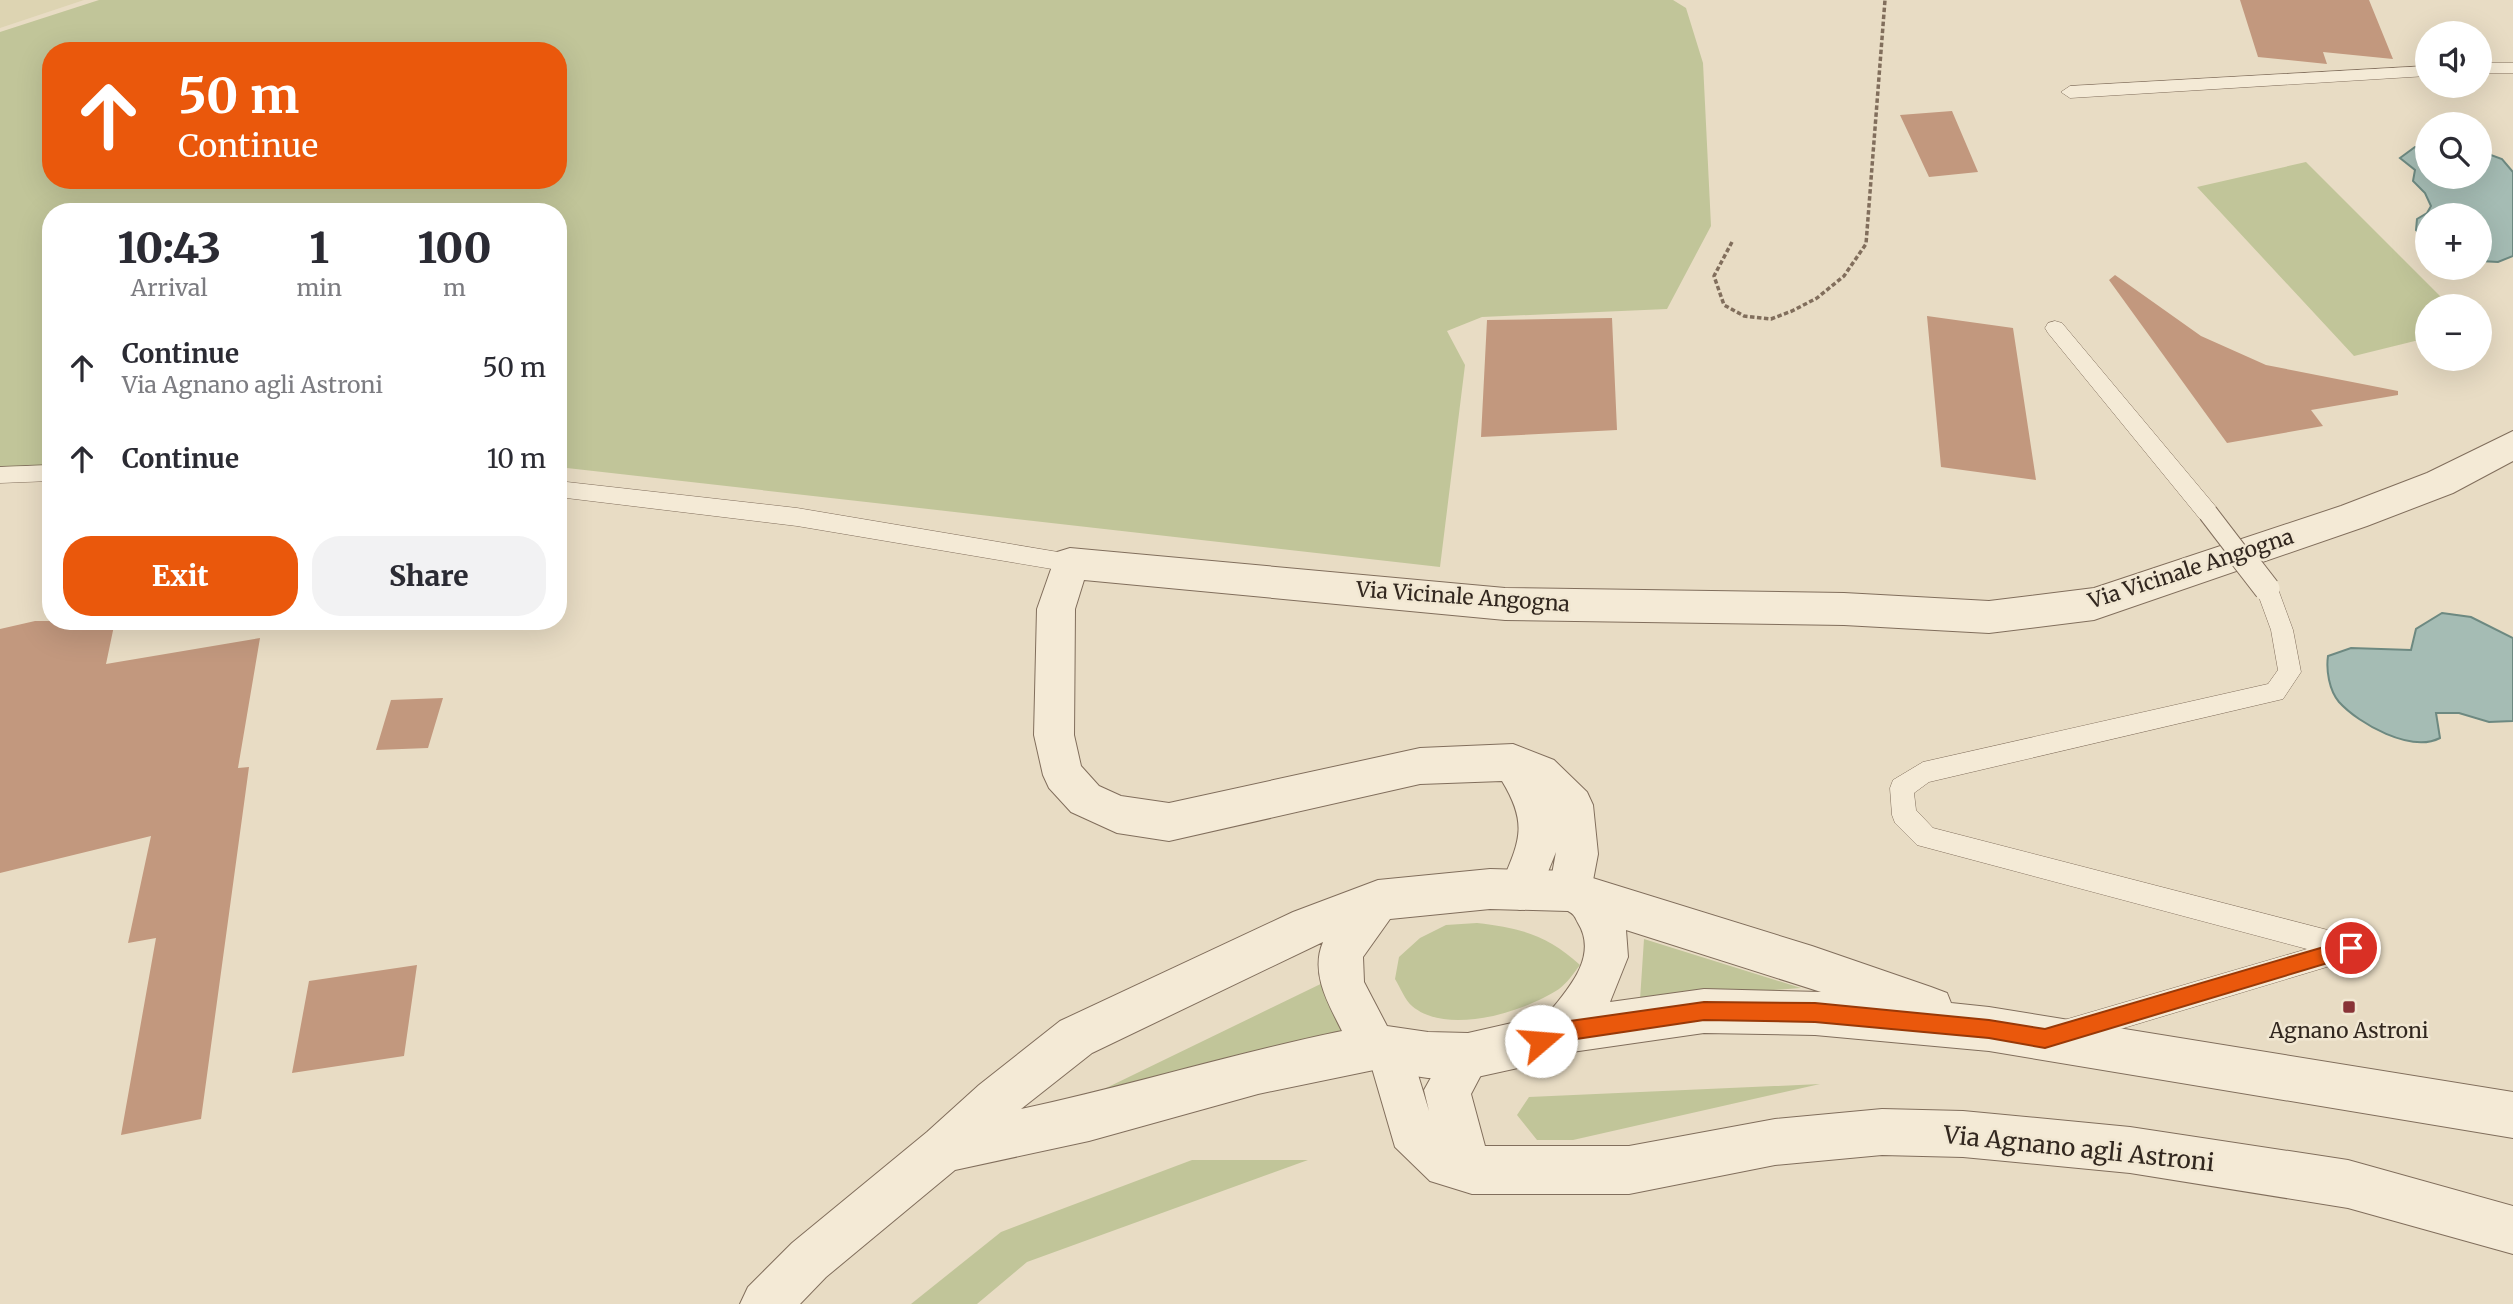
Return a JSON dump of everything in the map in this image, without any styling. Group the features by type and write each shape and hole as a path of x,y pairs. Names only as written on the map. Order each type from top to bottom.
{"street":[{"name":"Via Vicinale Angogna","path":"1070,563 1505,604 1844,609 1989,617 2094,604 2354,516 2440,482 2513,445"},
{"path":"1070,563 1056,609 1054,735 1063,775 1085,799 1116,814 1169,822 1420,766 1513,762 1540,773 1572,805 1579,895 1604,929 1606,962 1592,994 1563,1031"},
{"path":"1513,762 1539,806 1541,839 1520,890"},
{"path":"765,1304 808,1260 944,1149 995,1101 1076,1037 1308,927 1378,900 1490,889 1579,895 1786,958 1989,1029"},
{"path":"1378,900 1341,951 1342,985 1382,1049 1411,1131 1447,1164 1472,1170"},
{"path":"944,1149 1089,1118 1258,1071 1382,1049 1468,1056 1541,1041 1563,1031 1704,1011 1815,1013 1989,1029 2513,1115"},
{"path":"1468,1056 1447,1090 1459,1142 1472,1170"},
{"name":"Via Agnano agli Astroni","path":"1472,1170 1629,1170 1775,1142 1882,1132 1963,1134 2130,1150 2348,1184 2513,1230"}],"lane":[{"path":"2492,68 2513,68"},
{"path":"2070,92 2415,72"},
{"path":"2045,1038 2351,948 1926,837 1904,816 1902,788 1923,773 2275,692 2290,672 2282,630 2267,589 2208,513 2055,328"},
{"path":"0,475 42,473"},
{"path":"567,490 797,517 1070,563"}],"path":[{"path":"1732,242 1714,276 1724,305 1744,316 1770,319 1817,299 1844,276 1866,244 1885,0"}],"shaded area":[{"path":"0,0 84,0 0,28"}],"green space":[{"path":"99,0 1673,0 1686,8 1703,63 1711,226 1667,309 1482,317 1447,331 1465,365 1440,567 567,468 567,203 42,203 42,467 0,467 0,32"},
{"path":"2306,162 2415,271 2415,280 2424,280 2438,294 2415,294 2415,341 2354,356 2197,187"},
{"path":"1477,923 1507,927 1533,935 1556,946 1580,965 1568,981 1544,998 1486,1017 1445,1019 1427,1015 1412,1006 1395,979 1399,957 1420,938 1446,925"},
{"path":"1644,939 1801,988 1640,1000"},
{"path":"1333,978 1344,1035 1036,1122"},
{"path":"1820,1084 1573,1140 1537,1140 1517,1115 1529,1097"},
{"path":"1192,1160 1308,1160 1027,1262 977,1304 911,1304 1001,1232"}],"water":[{"path":"2415,147 2415,170 2400,158"},
{"path":"2492,155 2502,159 2513,172 2513,256 2492,262 2492,203 2430,203 2421,189 2492,189"},
{"path":"2442,613 2471,617 2513,638 2513,721 2489,722 2459,713 2436,713 2440,738 2415,742 2372,727 2339,702 2329,680 2328,656 2351,648 2411,650 2416,629"}],"building":[{"path":"2240,0 2369,0 2393,59 2323,52 2327,64 2258,57"},
{"path":"1952,111 1978,172 1929,177 1900,115"},
{"path":"2115,275 2201,336 2266,365 2398,391 2398,395 2311,410 2323,426 2227,443 2109,280"},
{"path":"1927,316 2013,328 2036,480 1941,467"},
{"path":"1612,318 1617,430 1481,437 1487,320"},
{"path":"42,621 42,630 113,630 106,664 260,638 238,768 249,767 201,1119 121,1135 156,938 128,943 151,836 0,873 0,629"},
{"path":"443,698 428,748 376,750 391,700"},
{"path":"417,965 404,1056 292,1073 309,981"}],"place":[{"name":"Agnano Astroni","path":"2349,1007"}],"route":[{"path":"1541,1041 1563,1031 1704,1011 1815,1013 1989,1029 2045,1038 2351,948"}]}
